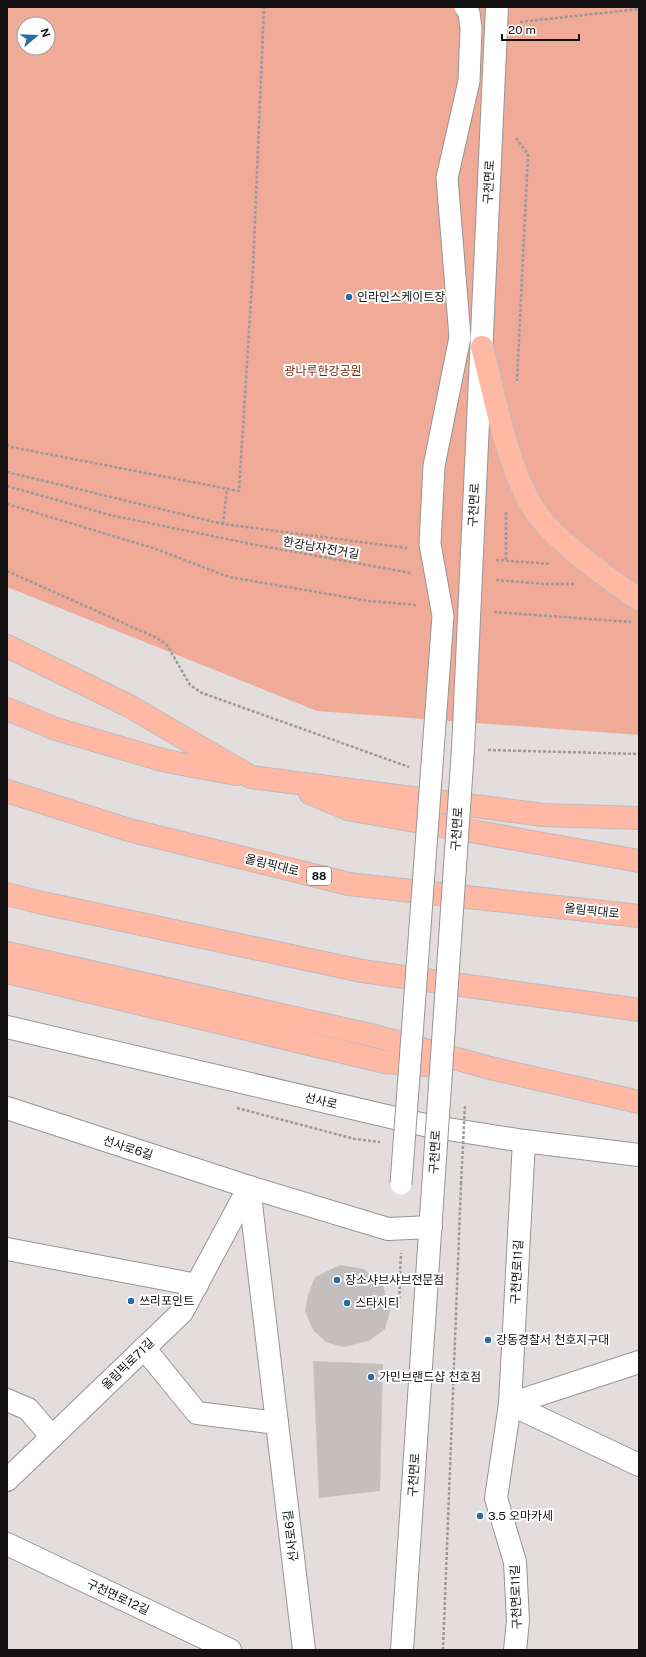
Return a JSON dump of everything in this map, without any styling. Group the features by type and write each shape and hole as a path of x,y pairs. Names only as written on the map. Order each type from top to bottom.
{"highway":[{"path":"482,347 512,461 532,506 552,531 591,564 639,599"},
{"path":"7,646 131,707 251,777"},
{"path":"7,710 56,729 166,761 251,777 544,815 639,818"},
{"path":"283,782 348,809 639,861"},
{"name":"올림픽대로","path":"7,791 129,830 349,884 639,916"},
{"path":"7,894 38,902 362,971 639,1010"},
{"path":"7,953 375,1036 490,1068 639,1102"},
{"path":"7,972 385,1062 490,1068"}],"street":[{"path":"401,1184 401,1167 443,616 430,544 434,466 460,337 447,178 469,82 471,28 469,13 465,7"},
{"name":"구천면로","path":"402,1650 463,749 497,7"},
{"name":"선사로","path":"7,1027 429,1126 524,1141 639,1155"},
{"name":"선사로6길","path":"7,1108 249,1187 388,1229 431,1227"},
{"name":"구천면로11길","path":"516,1650 518,1621 516,1562 496,1498 510,1404 524,1141"},
{"name":"선사로6길","path":"249,1187 304,1650"},
{"name":"올림픽로71길","path":"7,1480 182,1312 249,1187"},
{"path":"7,1249 196,1285"},
{"path":"144,1348 197,1414 277,1423"},
{"path":"510,1404 639,1362"},
{"path":"7,1400 28,1409 52,1437"},
{"path":"510,1404 639,1465"},
{"name":"구천면로12길","path":"7,1544 230,1650"}],"path":[{"path":"7,444 11,447 239,491 253,267 264,7"},
{"path":"518,15 516,23 639,9"},
{"path":"513,134 528,154 517,384"},
{"path":"7,472 223,524 412,549"},
{"name":"한강남자전거길","path":"7,486 110,515 250,544 415,573"},
{"path":"223,524 227,489"},
{"path":"7,504 156,549 229,577 369,601 423,606"},
{"path":"490,559 557,564"},
{"path":"7,571 156,638 167,645 190,685 202,693 432,775"},
{"path":"492,580 545,584 577,584"},
{"path":"492,612 634,622"},
{"path":"463,749 639,754"},
{"path":"443,1650 461,1184"}],"green space":[{"name":"광나루한강공원","path":"7,7 639,7 639,735 317,711 7,587"}],"building":[{"name":"스타시티","path":"340,1265 364,1269 383,1285 390,1311 385,1329 369,1341 343,1347 326,1342 313,1330 305,1311 308,1295 315,1277"},
{"path":"313,1361 383,1364 380,1491 319,1498"}],"place":[{"name":"인라인스케이트장","path":"349,297"},
{"name":"장소샤브샤브전문점","path":"337,1280"},
{"name":"쓰리포인트","path":"131,1301"},
{"name":"스타시티","path":"347,1303"},
{"name":"강동경찰서 천호지구대","path":"488,1340"},
{"name":"가민브랜드샵 천호점","path":"371,1377"},
{"name":"3.5 오마카세","path":"480,1516"}]}
